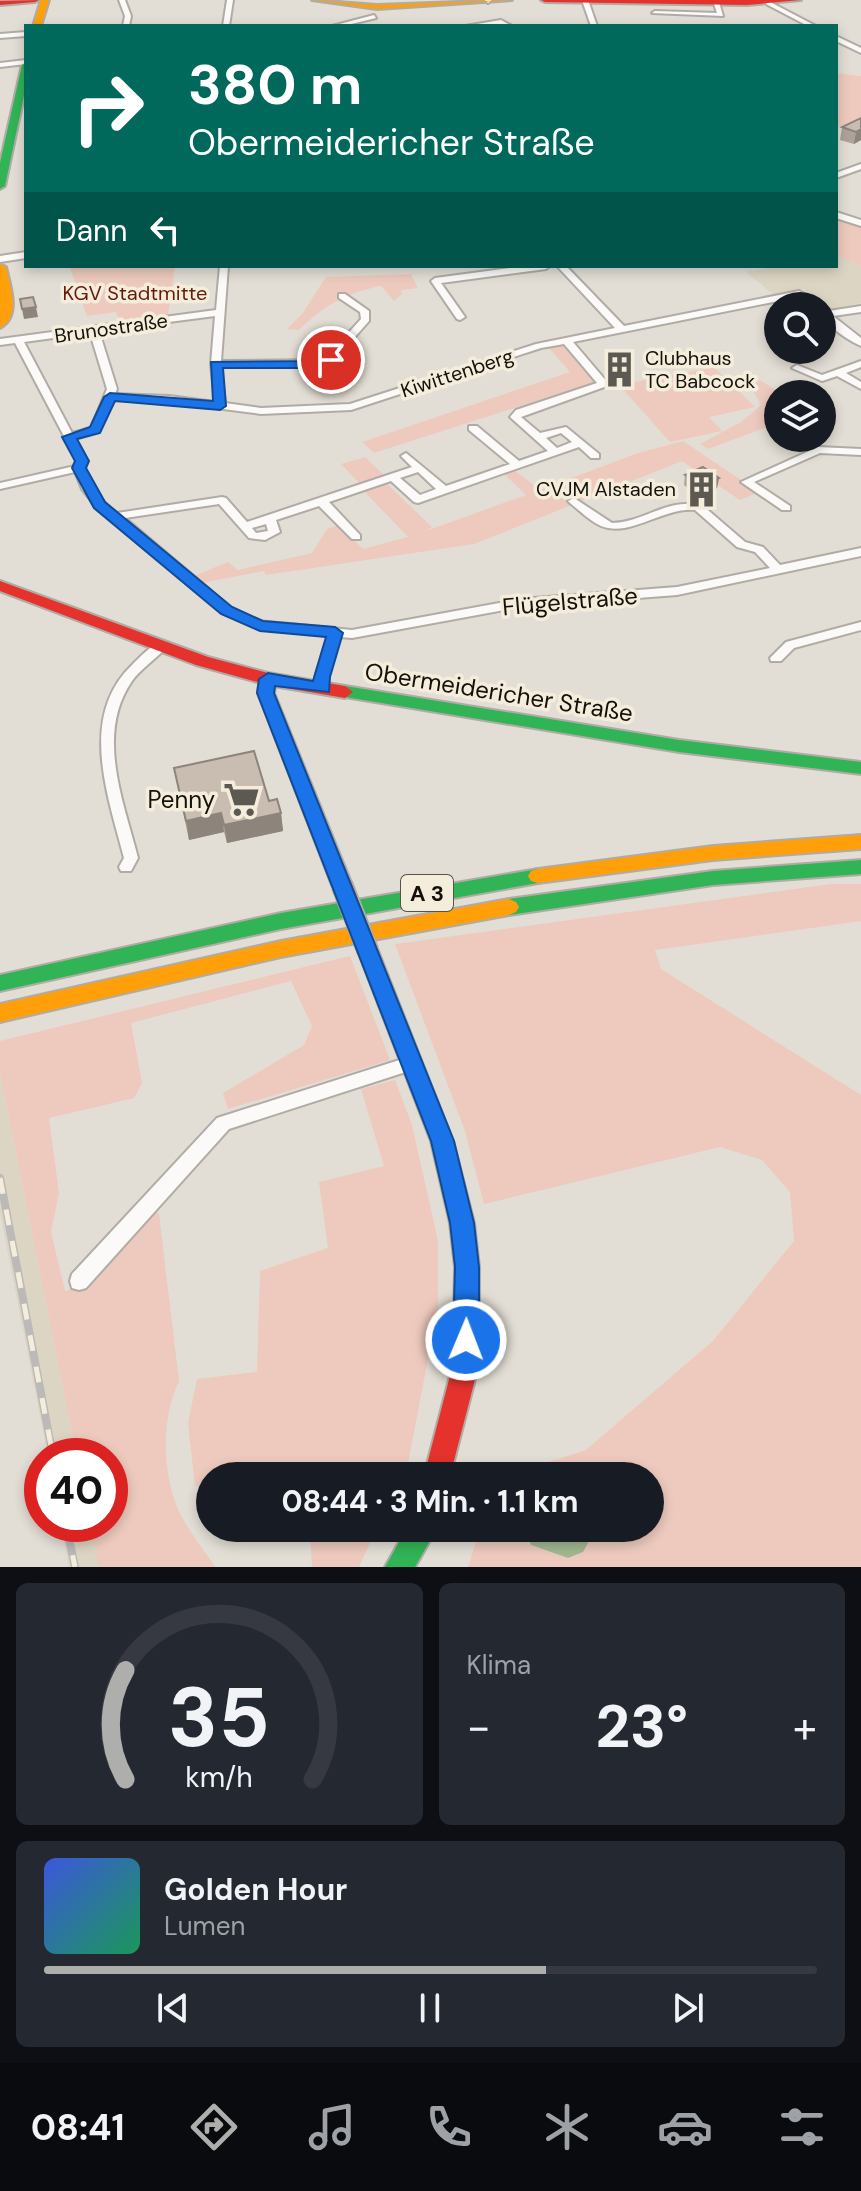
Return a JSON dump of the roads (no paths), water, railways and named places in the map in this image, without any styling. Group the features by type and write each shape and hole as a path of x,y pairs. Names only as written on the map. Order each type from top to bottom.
{"main road":[{"path":"0,3 35,0"},
{"path":"38,24 45,0"},
{"path":"316,0 374,16 402,3 508,0"},
{"path":"545,0 768,3 797,0"},
{"path":"1,177 24,73"},
{"path":"0,267 8,304 0,324"},
{"name":"Obermeidericher Straße","path":"0,586 233,671 268,679 679,746 861,768"},
{"path":"268,679 266,693 442,1141 462,1223 467,1267 466,1364 441,1462"},
{"name":"A 3","path":"0,983 187,939 443,890 666,858 861,842"},
{"name":"A 3","path":"0,1013 78,993 439,917 670,883 861,867"},
{"path":"399,1567 414,1542"}],"street":[{"path":"122,0 128,16 126,24"},
{"path":"226,24 230,0"},
{"path":"585,0 593,24"},
{"path":"655,13 721,15 714,2"},
{"path":"768,3 800,23"},
{"path":"343,24 374,16"},
{"path":"485,24 506,24"},
{"path":"0,36 24,34"},
{"path":"838,39 861,51"},
{"path":"0,65 24,64"},
{"path":"838,175 861,166"},
{"path":"847,219 861,212"},
{"path":"838,216 861,223"},
{"path":"0,259 24,255"},
{"path":"220,406 216,364 224,268"},
{"path":"460,317 435,281 531,268"},
{"path":"563,268 621,329"},
{"path":"216,364 327,363 366,319 364,311 342,296"},
{"name":"Kiwittenberg","path":"110,397 169,399 261,411 351,407 539,346 764,301"},
{"path":"836,310 861,309"},
{"name":"Brunostraße","path":"0,342 221,312"},
{"path":"836,324 860,342"},
{"path":"69,437 95,430 110,397 111,386 94,330"},
{"name":"Flügelstraße","path":"18,340 82,461 79,468 99,505 234,616 269,627 357,633 521,603 677,591 861,552"},
{"path":"556,452 516,419 517,413 603,384 566,340"},
{"path":"797,368 819,378 861,364"},
{"path":"839,373 861,386"},
{"path":"473,428 516,464"},
{"path":"538,437 562,429 595,456"},
{"path":"393,477 418,500 580,443"},
{"path":"786,508 746,482 818,450 851,454 861,452"},
{"path":"406,456 444,490"},
{"path":"0,486 79,468"},
{"path":"116,516 222,500 253,536 269,536 275,529 270,520 419,468"},
{"path":"574,501 603,523 613,526 670,507 698,507 741,545 759,549 779,571"},
{"path":"322,502 356,537"},
{"path":"776,658 790,645 861,626"},
{"path":"323,688 321,677 335,633"},
{"path":"126,867 131,858 109,762 108,714 125,680 161,646"},
{"path":"79,1281 223,1123 412,1063"}],"railway":[{"path":"0,1178 50,1438"},
{"path":"70,1542 75,1567"}],"place":[{"name":"Clubhaus TC Babcock","path":"619,370"},
{"name":"CVJM Alstaden","path":"702,489"},
{"name":"Penny","path":"241,799"}],"park label":[{"name":"KGV Stadtmitte","path":"135,293"}]}
